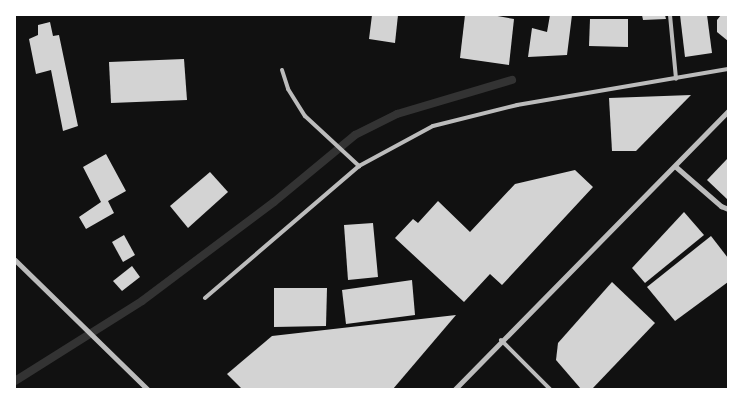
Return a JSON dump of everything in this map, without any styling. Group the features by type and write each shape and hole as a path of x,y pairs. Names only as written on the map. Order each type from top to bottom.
{"street":[{"path":"455,389 501,340 676,167 728,111"},
{"path":"676,167 721,206 728,209"},
{"path":"15,260 147,389"}],"lane":[{"path":"670,15 676,79"},
{"path":"205,298 359,166 432,126 517,105 728,69"},
{"path":"282,70 288,89 305,116 359,166"},
{"path":"501,340 550,389"}],"building":[{"path":"372,15 398,15 395,43 369,39"},
{"path":"465,15 492,15 514,19 509,65 460,58"},
{"path":"550,15 572,15 567,55 528,57 532,28 547,32"},
{"path":"642,15 665,15 666,19 643,20"},
{"path":"680,15 707,15 712,53 685,57"},
{"path":"721,15 728,15 728,41 717,32 717,20"},
{"path":"590,19 628,19 628,47 589,46"},
{"path":"50,22 53,36 59,35 78,126 63,131 51,70 36,74 29,39 38,35 38,25"},
{"path":"184,59 187,100 111,103 109,62"},
{"path":"691,95 636,151 612,151 609,98"},
{"path":"106,154 126,191 108,201 114,213 86,229 79,217 101,202 83,167"},
{"path":"728,158 728,200 707,180"},
{"path":"575,170 593,187 502,285 490,274 464,302 395,238 413,219 418,223 438,201 470,232 515,184"},
{"path":"210,172 228,192 188,228 170,206"},
{"path":"684,212 704,235 645,283 632,268"},
{"path":"373,223 378,277 348,280 344,225"},
{"path":"124,235 135,255 123,262 112,242"},
{"path":"711,236 728,258 728,282 675,321 647,287"},
{"path":"132,266 140,277 122,291 113,281"},
{"path":"412,280 415,315 346,324 342,290"},
{"path":"612,282 655,323 592,389 581,389 556,360 558,343"},
{"path":"274,288 327,288 326,326 274,327"},
{"path":"456,315 393,389 242,389 227,374 272,336"}],"waterway":[{"path":"15,381 142,301 274,202 355,135 397,114 512,80"}]}
